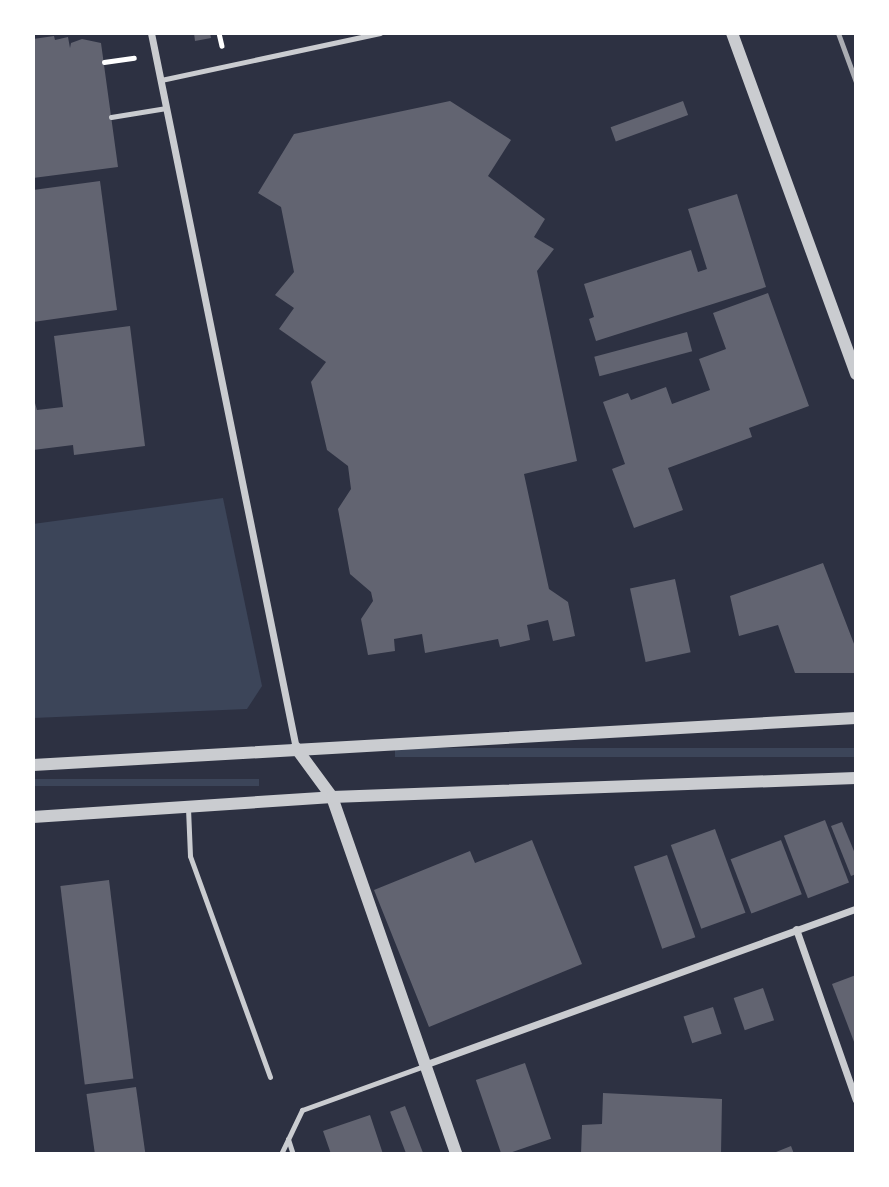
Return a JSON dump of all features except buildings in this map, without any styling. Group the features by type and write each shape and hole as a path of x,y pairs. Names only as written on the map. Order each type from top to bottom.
{"street":[{"path":"151,33 296,748 332,797 456,1154"},
{"path":"732,33 856,374"},
{"path":"33,765 856,718"},
{"path":"33,817 332,797 856,778"},
{"path":"424,1066 856,909"},
{"path":"796,929 856,1100"}],"lane":[{"path":"161,80 380,33"},
{"path":"111,117 166,108"},
{"path":"188,808 191,856 270,1077"},
{"path":"281,1154 302,1110 424,1066"},
{"path":"288,1139 293,1154"}],"path":[{"path":"104,62 139,57"}],"shaded area":[{"path":"223,498 262,686 247,709 33,718 33,524"},
{"path":"395,748 856,748 856,757 395,757"},
{"path":"33,779 259,779 259,786 33,786"}],"railway":[{"path":"838,33 856,82"}]}
